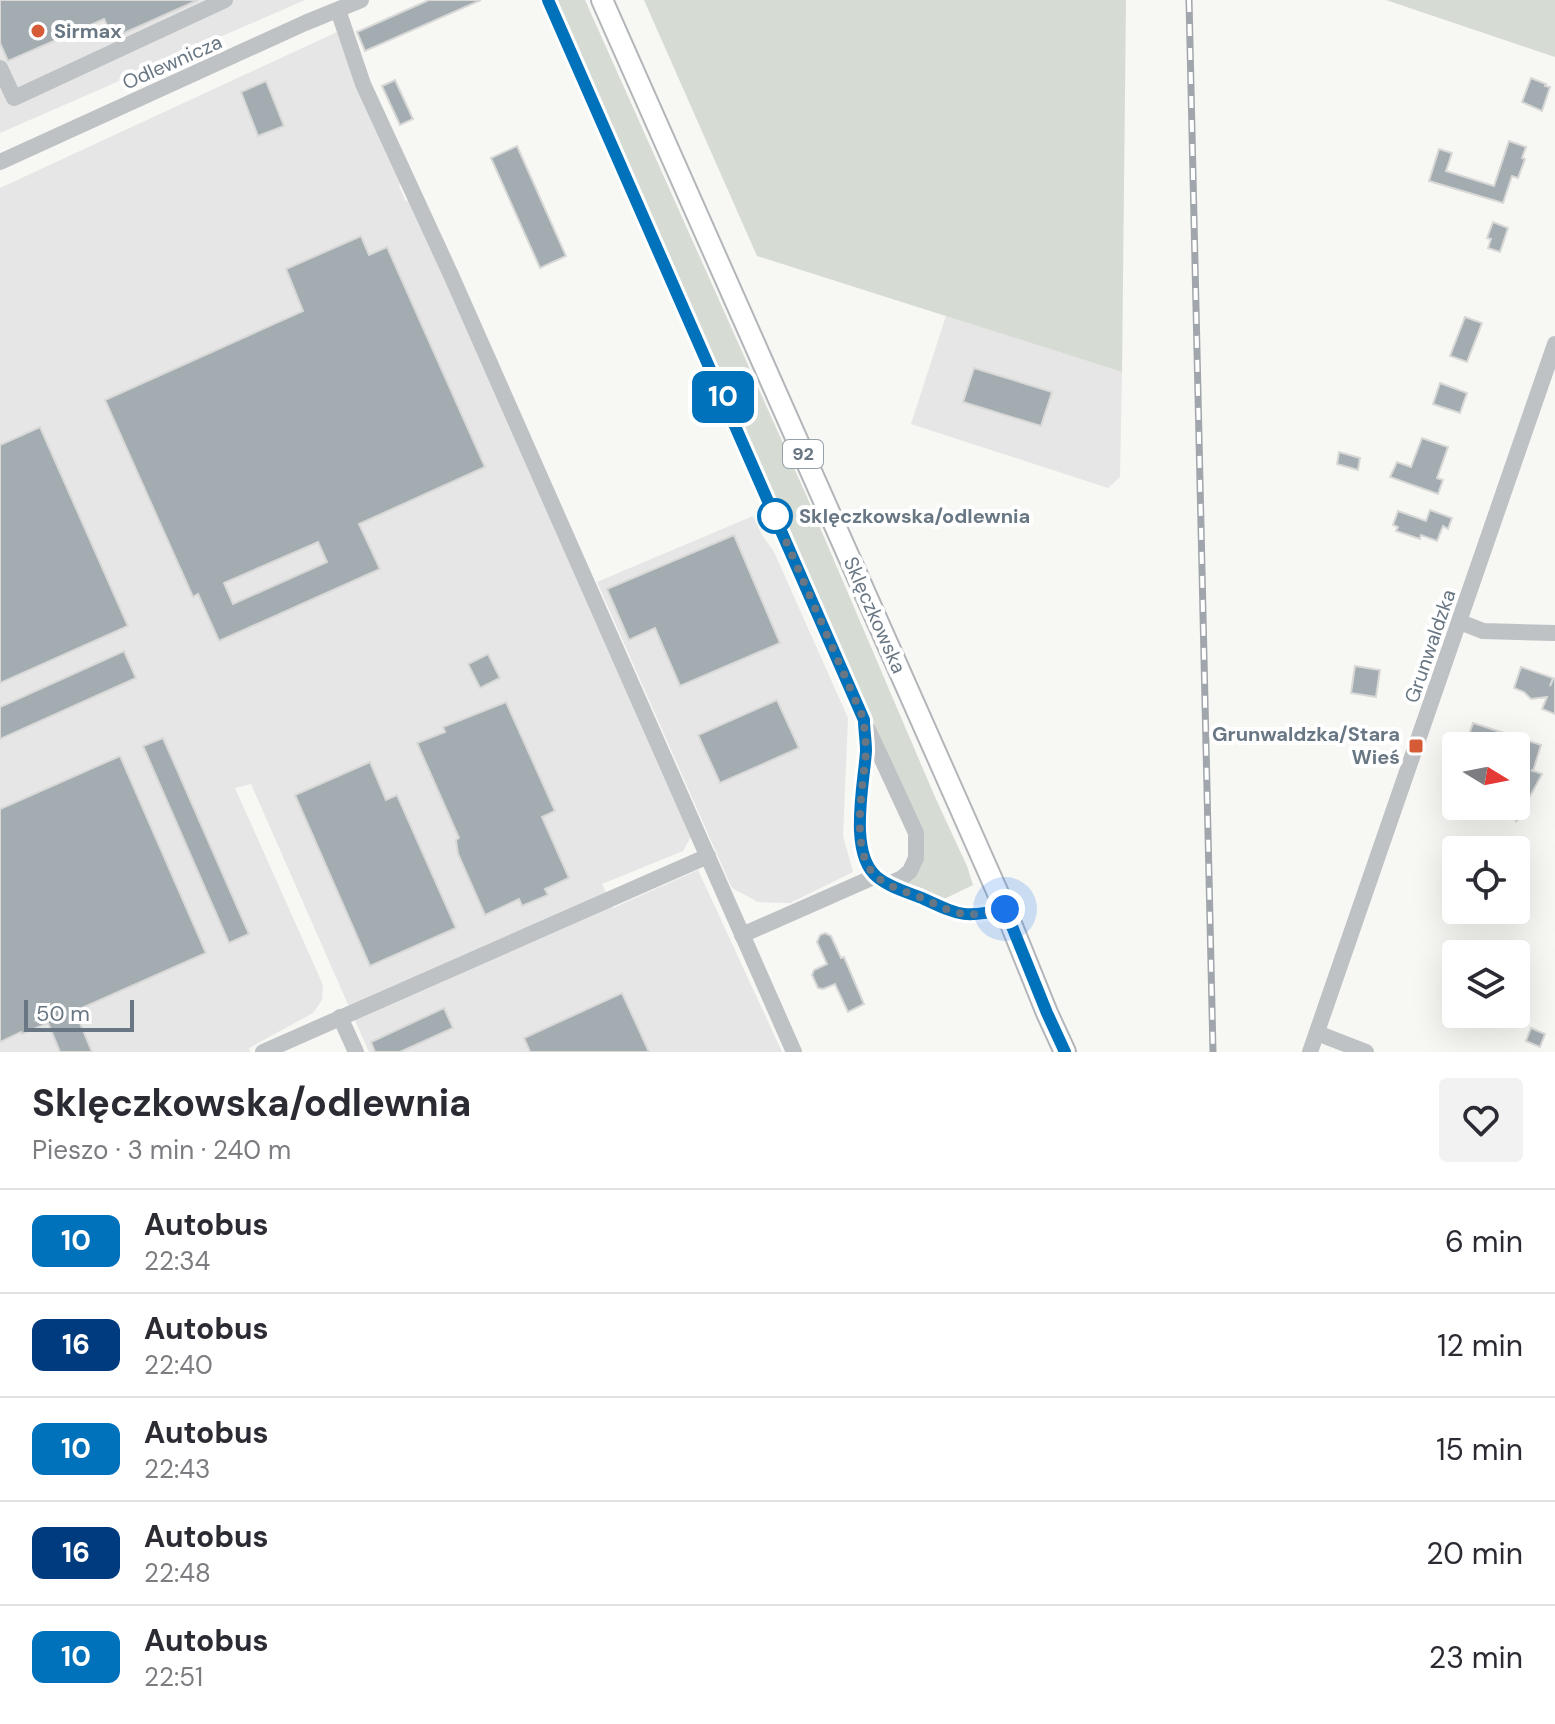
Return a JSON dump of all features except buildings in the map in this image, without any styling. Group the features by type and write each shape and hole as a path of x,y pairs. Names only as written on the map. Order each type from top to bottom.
{"main road":[{"name":"Sklęczkowska","path":"602,0 1005,909 1065,1052"},
{"name":"Sklęczkowska","path":"1047,1013 1055,1052"}],"street":[{"path":"0,68 14,98 225,0"},
{"name":"Odlewnicza","path":"0,162 361,0"},
{"path":"548,0 916,833 916,858 910,871 902,878 883,880 742,935"},
{"path":"338,10 363,84 451,275 794,1052"},
{"name":"Grunwaldzka","path":"1310,1052 1555,344"},
{"path":"1460,622 1483,631 1555,633"},
{"path":"864,720 866,748 861,846 867,864 883,880 956,913 977,916 1005,909"},
{"path":"263,1052 708,856"},
{"path":"340,1017 356,1052"},
{"path":"1317,1033 1366,1052"}],"shaded area":[{"name":"Sirmax","path":"0,0 305,0 0,133"},
{"path":"554,0 585,0 807,497 967,866 973,885 938,902 905,885 923,861 922,831"},
{"path":"644,0 1126,0 1122,372 757,256"},
{"path":"1386,0 1555,0 1555,57"},
{"path":"337,32 403,177 399,186 405,200 412,203 693,833 683,851 602,884 613,908 698,870 782,1052 369,1052 251,784 235,788 323,985 322,1000 313,1013 249,1048 250,1052 0,1052 0,188"},
{"path":"946,316 1122,372 1120,477 1108,488 911,424"},
{"path":"753,516 774,552 848,718 843,836 853,872 790,903 758,902 732,888 597,582"}],"railway":[{"path":"1189,0 1213,1052"}],"bus line":[{"name":"10","path":"548,0 864,720 866,748 861,846 867,864 876,876 889,884 956,913 977,916 1005,909 1065,1052"}],"place":[{"name":"Sirmax","path":"38,31"},
{"name":"Sklęczkowska/odlewnia","path":"775,516"},
{"name":"Grunwaldzka/Stara Wieś","path":"1416,746"}],"route":[{"path":"775,516 864,720 866,748 861,846 867,864 876,876 889,884 956,913 977,916 1005,909"}]}
